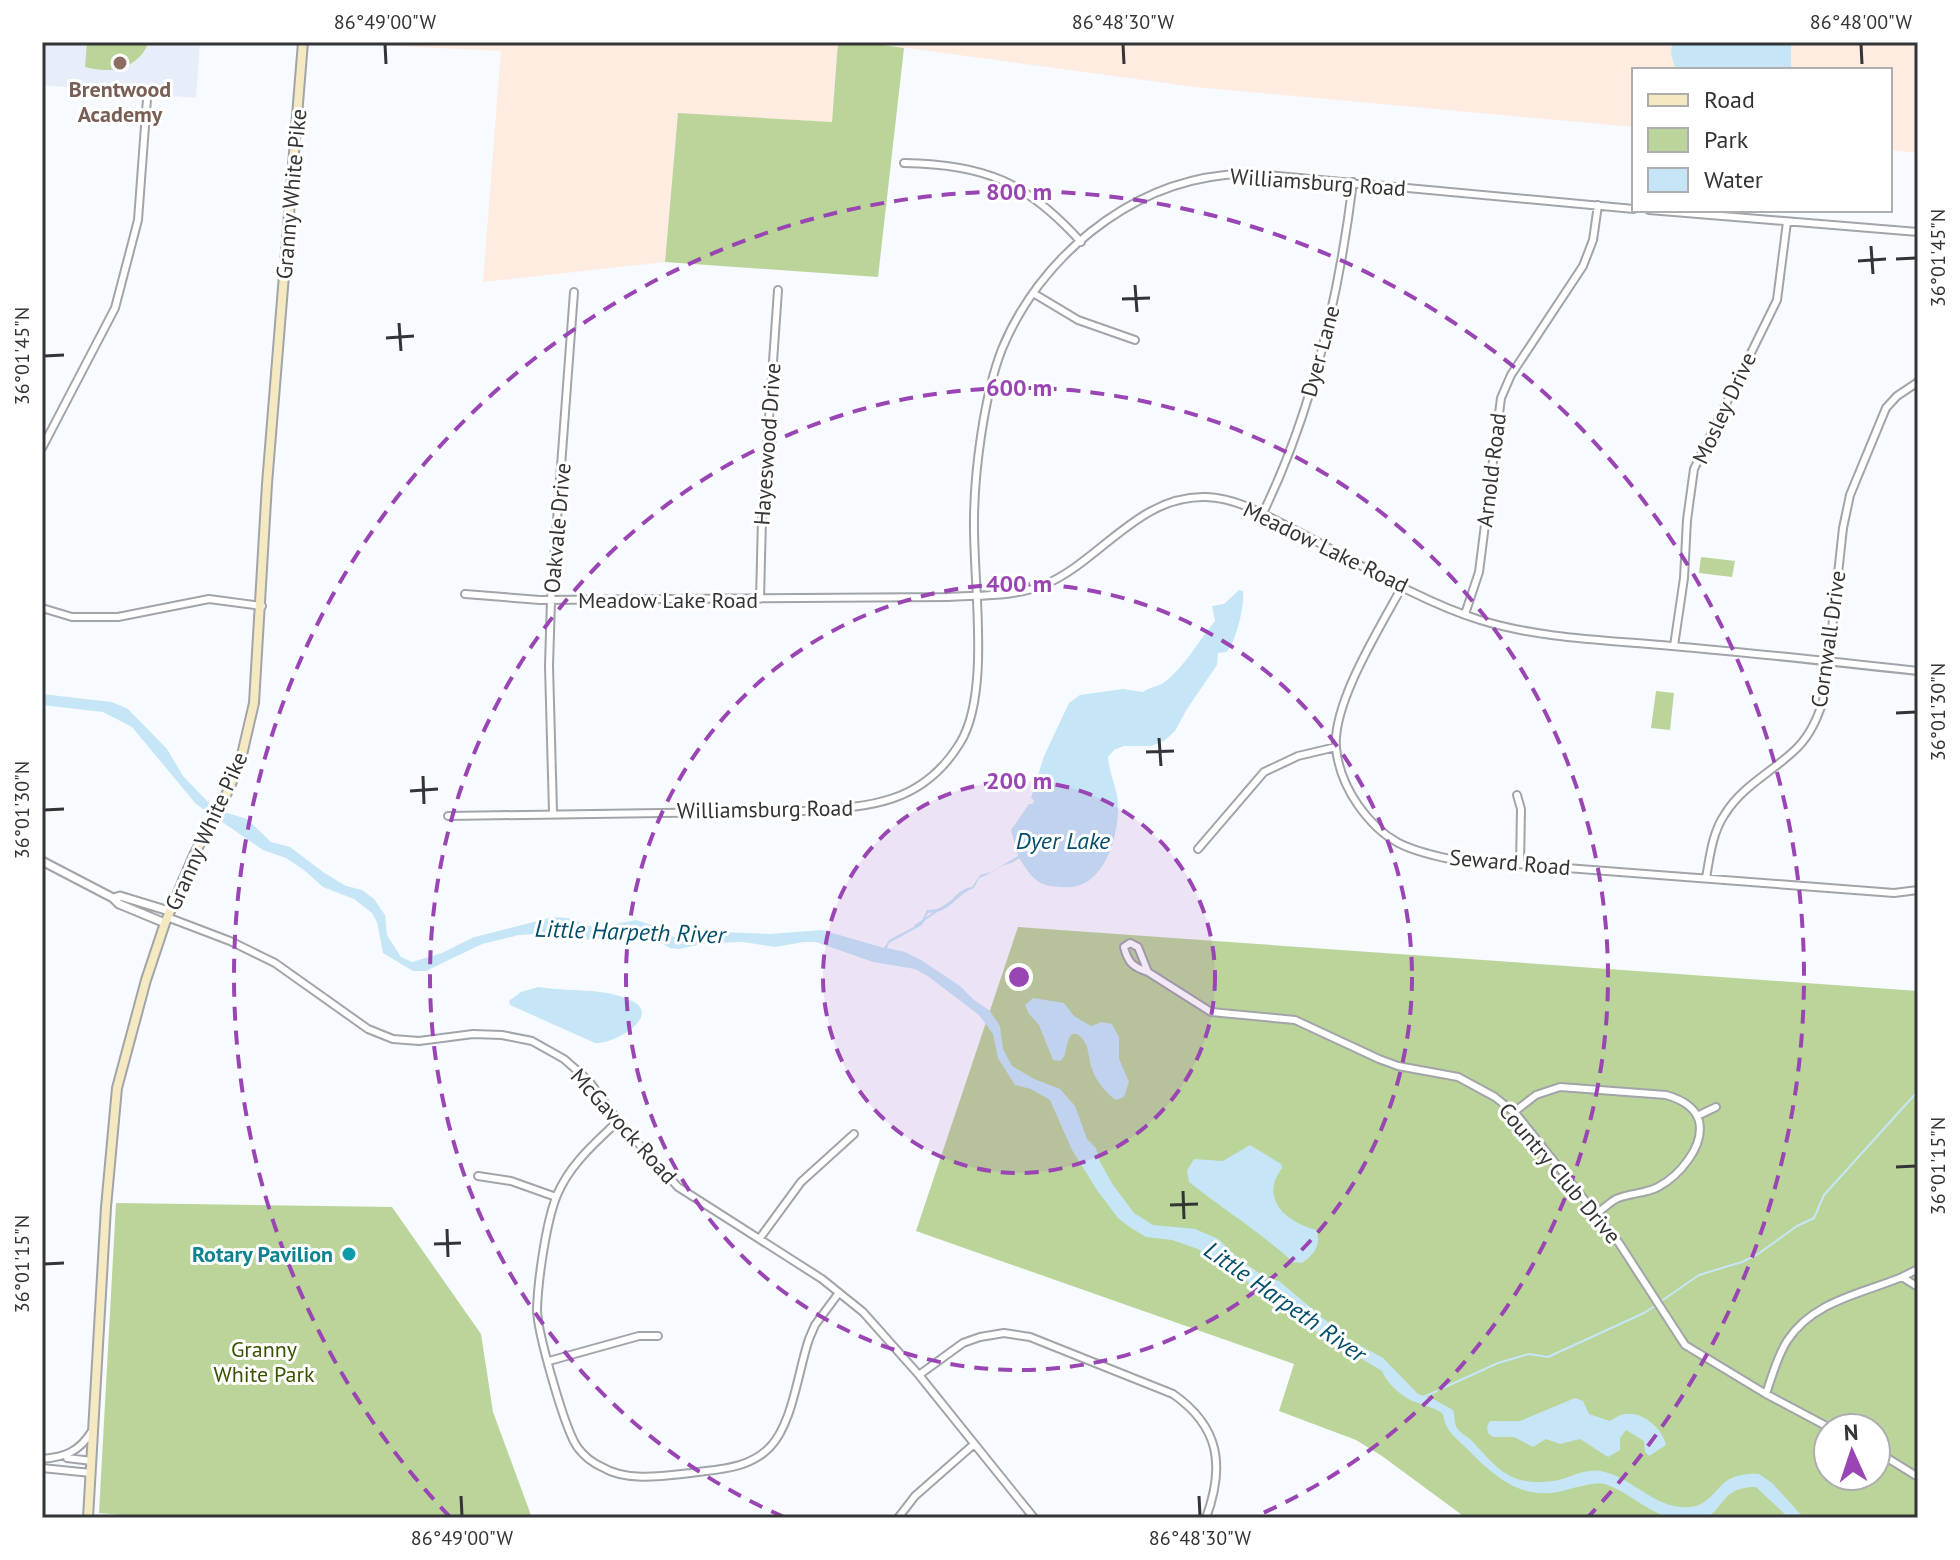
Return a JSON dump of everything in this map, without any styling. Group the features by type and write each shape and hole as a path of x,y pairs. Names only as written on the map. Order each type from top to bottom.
{"main road":[{"name":"Granny White Pike","path":"88,1518 117,1088 146,980 167,917 229,789 241,759 252,715 262,606 267,484 303,42"}],"street":[{"path":"42,448 115,308 138,220 147,99"},
{"path":"904,163 940,164 984,172 1014,185 1059,218 1081,242"},
{"name":"Williamsburg Road","path":"448,816 553,812 802,811 861,807 890,801 924,785 962,741 975,709 978,680 974,520 988,399 1002,350 1033,293 1067,252 1130,204 1208,177 1269,175 1632,209"},
{"name":"Dyer Lane","path":"1263,513 1298,431 1336,293 1353,182"},
{"name":"Arnold Road","path":"1465,614 1479,572 1501,398 1511,375 1583,266 1593,243 1598,205"},
{"path":"1672,212 1918,232"},
{"name":"Mosley Drive","path":"1674,646 1694,469 1777,300 1787,222"},
{"name":"Hayeswood Drive","path":"760,599 778,290"},
{"name":"Oakvale Drive","path":"553,812 549,666 551,600 574,292"},
{"path":"1033,293 1078,320 1135,340"},
{"name":"Cornwall Drive","path":"1706,878 1712,843 1726,812 1745,789 1800,746 1812,727 1825,693 1843,528 1850,495 1886,408 1918,382"},
{"name":"Meadow Lake Road","path":"465,594 551,600 760,599 1012,592 1042,586 1087,560 1145,514 1173,502 1195,498 1228,500 1263,513 1465,614 1510,627 1918,671"},
{"name":"Seward Road","path":"1403,585 1348,691 1339,719 1336,747 1348,790 1373,826 1382,833 1409,848 1450,859 1894,893 1918,890"},
{"path":"42,608 72,617 118,617 209,599 262,606"},
{"path":"1198,849 1264,772 1298,756 1336,747"},
{"path":"1517,795 1521,809 1520,864"},
{"path":"42,861 119,904 167,917"},
{"name":"McGavock Road","path":"167,917 230,941 275,963 368,1029 393,1039 419,1041 473,1034 502,1035 532,1041 564,1059 589,1081 618,1121 678,1187 822,1279 863,1312 919,1375 1034,1518"},
{"name":"Country Club Drive","path":"1148,972 1138,947 1130,943 1124,947 1128,961 1134,967 1148,972 1211,1012 1295,1020 1381,1060 1458,1077 1489,1092 1514,1112 1596,1214 1633,1262 1685,1345 1812,1418"},
{"path":"1514,1112 1536,1095 1568,1087 1666,1095 1684,1103 1697,1116 1697,1143 1672,1177 1658,1187 1617,1198 1596,1214"},
{"path":"1697,1116 1716,1107"},
{"path":"618,1121 575,1164 556,1197 543,1255 537,1310 562,1412 577,1447 604,1469 618,1475 671,1475 742,1466 764,1453 782,1432 815,1325 838,1294"},
{"path":"760,1238 801,1182 854,1134"},
{"path":"478,1176 488,1175 511,1181 556,1197"},
{"path":"1766,1394 1783,1348 1808,1317 1831,1303 1918,1269"},
{"path":"1902,1277 1918,1287"},
{"path":"919,1375 963,1343 1004,1333 1030,1337 1173,1394 1191,1406 1207,1425 1215,1448 1217,1475 1206,1518"},
{"path":"549,1361 639,1336 658,1336"},
{"path":"42,1459 72,1454 85,1442 93,1428"},
{"path":"898,1518 915,1496 973,1445"},
{"path":"55,1458 92,1461"},
{"path":"1892,1461 1918,1477"},
{"path":"42,1468 91,1473"}],"shaded area":[{"name":"Brentwood Academy","path":"42,42 200,42 196,98 42,85"},
{"path":"314,42 838,42 832,122 678,114 665,262 483,282 501,51"},
{"path":"862,42 1918,42 1918,153 1892,150 1892,68 1632,68 1632,127 1195,87"}],"green space":[{"path":"87,42 149,42 138,59 130,64 104,70 85,67"},
{"path":"838,42 904,48 878,277 665,262 678,113 832,122"},
{"path":"1701,557 1735,561 1732,577 1699,573"},
{"path":"1656,691 1674,693 1670,730 1651,728"},
{"path":"1018,927 1918,991 1918,1518 1466,1518 1356,1440 1279,1411 1294,1364 916,1231"},
{"name":"Granny White Park","path":"116,1203 392,1207 481,1334 493,1412 532,1518 157,1518 99,1513"}],"water":[{"path":"1672,42 1791,42 1791,68 1675,68 1671,54"},
{"name":"Dyer Lake","path":"1239,590 1243,591 1243,605 1234,640 1227,652 1218,653 1217,665 1175,731 1164,741 1151,746 1124,746 1108,757 1118,799 1118,818 1112,847 1098,872 1076,886 1047,886 1032,876 1019,858 979,878 974,888 948,907 928,913 922,925 889,943 887,948 921,960 989,1010 1000,1026 1003,1049 1012,1066 1060,1089 1075,1106 1087,1139 1096,1148 1113,1185 1134,1213 1153,1225 1195,1229 1218,1239 1263,1276 1279,1281 1348,1339 1383,1358 1418,1394 1453,1410 1458,1430 1506,1474 1538,1482 1601,1471 1666,1504 1690,1507 1705,1501 1731,1478 1759,1474 1772,1483 1804,1518 1789,1518 1756,1487 1734,1491 1709,1516 1685,1519 1660,1514 1605,1484 1536,1493 1501,1479 1452,1434 1443,1414 1402,1395 1382,1371 1271,1303 1265,1293 1198,1249 1172,1240 1146,1237 1118,1218 1072,1150 1050,1100 1031,1089 1015,1085 998,1058 993,1034 979,1015 915,969 873,962 816,942 775,947 743,942 707,943 679,949 670,948 641,932 590,940 548,933 519,935 482,944 426,971 413,971 383,953 377,922 372,913 354,899 323,887 286,858 263,850 196,804 132,727 103,712 42,705 42,694 112,702 128,709 167,749 183,776 208,802 227,813 247,819 271,842 290,847 339,884 362,890 374,899 385,915 387,935 401,957 412,962 442,953 475,937 553,917 568,918 595,928 636,920 682,938 723,932 770,934 822,930 884,948 889,940 921,923 927,910 942,907 960,892 972,887 980,875 1018,856 1011,830 1029,804 1033,804 1031,798 1044,756 1069,703 1080,695 1123,689 1143,692 1163,683 1180,668 1215,621 1212,606 1224,604"},
{"path":"538,987 621,997 640,1007 642,1014 639,1021 623,1035 595,1043 510,1005 509,1001 521,992"},
{"path":"1033,998 1064,1003 1074,1016 1091,1026 1102,1022 1112,1024 1119,1037 1119,1059 1129,1082 1124,1097 1116,1100 1096,1078 1087,1046 1077,1034 1070,1037 1063,1058 1053,1060 1039,1025 1025,1005"},
{"path":"1250,1145 1281,1164 1273,1190 1279,1208 1295,1221 1316,1230 1316,1249 1302,1263 1293,1262 1189,1182 1187,1170 1194,1159 1223,1161"},
{"path":"1575,1398 1583,1401 1589,1414 1610,1421 1620,1415 1643,1417 1660,1432 1666,1445 1649,1456 1645,1452 1644,1441 1626,1430 1620,1438 1620,1450 1608,1457 1580,1439 1560,1444 1546,1439 1533,1447 1514,1437 1493,1437 1488,1433 1490,1421 1520,1421"}],"waterway":[{"name":"Little Harpeth River","path":"326,875 344,886"},
{"path":"915,926 949,903"},
{"name":"Little Harpeth River","path":"456,947 475,938"},
{"path":"1660,1302 1699,1275 1742,1262 1814,1218 1824,1195 1918,1091"},
{"path":"1443,1388 1498,1363 1529,1354 1548,1357 1655,1306"},
{"path":"1423,1397 1437,1391"}],"place":[{"name":"Brentwood Academy","path":"120,63"},
{"name":"Rotary Pavilion","path":"349,1254"}]}
